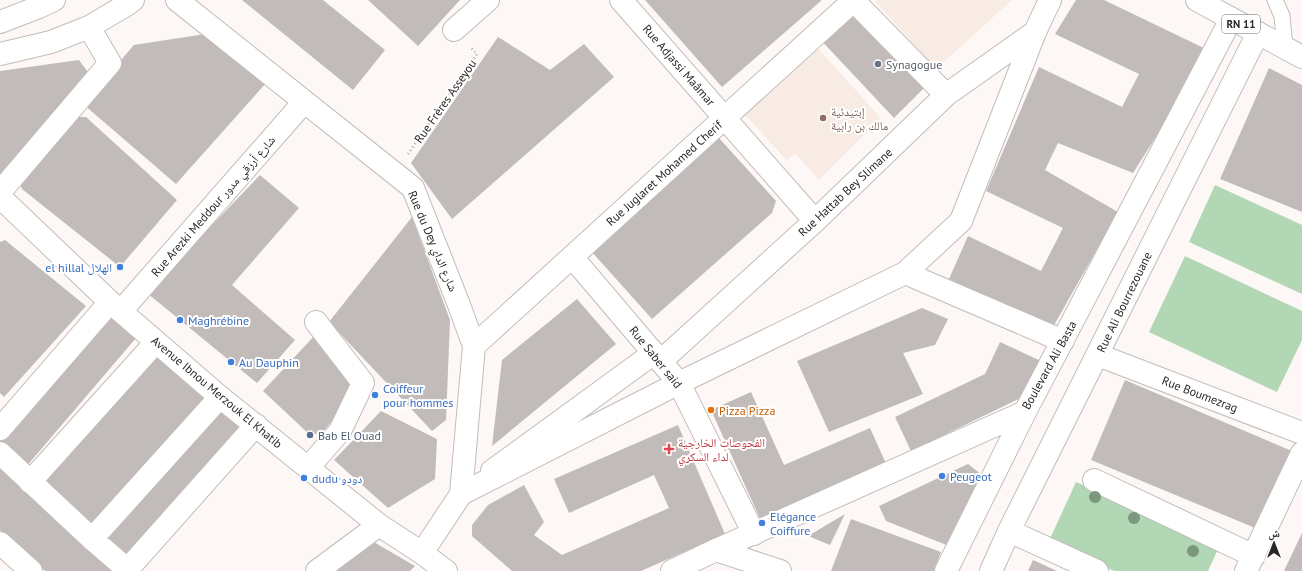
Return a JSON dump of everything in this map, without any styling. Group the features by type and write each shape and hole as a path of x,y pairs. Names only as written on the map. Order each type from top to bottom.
{"street":[{"path":"0,22 54,0"},
{"path":"0,54 51,42 89,27 133,0"},
{"name":"Rue du Dey شارع الداي","path":"177,0 412,188 474,346 461,494"},
{"path":"454,30 488,0"},
{"name":"Rue Adjassi Maâmar","path":"621,0 815,221"},
{"path":"854,0 946,95"},
{"name":"Rue Juglaret Mohamed Cherif","path":"474,346 854,0"},
{"path":"422,553 461,494 679,382 905,273 961,221 1035,32 1050,0"},
{"name":"RN 11","path":"1197,0 1294,52"},
{"name":"Boulevard Ali Basta","path":"672,571 1025,412 1231,18"},
{"path":"0,192 110,63 89,27"},
{"name":"Rue Hattab Bey Slimane","path":"461,494 658,357 815,221 946,95 1035,32"},
{"name":"Rue Ali Bourrezouane","path":"991,571 1009,531 1258,33"},
{"name":"Rue Arezki Meddour شارع أرزقي مدور","path":"0,429 304,102"},
{"name":"Avenue Ibnou Merzouk El Khatib","path":"0,197 115,306 220,397 379,525 422,553 444,571"},
{"name":"Rue Saber said","path":"572,257 679,382 754,534"},
{"path":"905,273 1063,341"},
{"path":"308,468 340,431 363,382 316,322"},
{"path":"30,482 156,342"},
{"name":"Rue Boumezrag","path":"1098,355 1302,433"},
{"path":"92,539 220,397"},
{"path":"946,571 1025,412"},
{"path":"0,453 127,570 256,425"},
{"path":"1094,480 1250,563 1302,453"},
{"path":"317,571 379,525"},
{"path":"1009,531 1097,571"},
{"path":"0,543 31,571"},
{"path":"716,550 780,571"}],"lane":[{"path":"1275,0 1294,52"}],"path":[{"name":"Rue Frères Asseyou","path":"394,174 477,54 454,30"}],"shaded area":[{"path":"874,0 1012,0 936,69"},
{"path":"814,44 881,118 819,180 795,153 787,161 740,109"}],"green space":[{"path":"1215,185 1302,225 1302,294 1189,242"},
{"path":"1185,256 1302,311 1302,340 1277,392 1149,332"},
{"path":"1076,482 1219,547 1208,571 1114,571 1049,541"}],"building":[{"path":"242,0 323,0 385,50 353,90"},
{"path":"368,0 460,0 418,46"},
{"path":"645,0 822,0 722,87"},
{"path":"1076,0 1104,0 1210,51 1133,173 1058,143 1045,170 1118,212 1053,327 949,279 968,236 1041,271 1063,228 986,191 1039,67 1122,107 1139,74 1055,34"},
{"path":"851,8 927,85 894,118 818,37"},
{"path":"205,34 266,83 176,184 83,104 134,45"},
{"path":"498,37 550,70 584,44 614,77 452,219 411,163"},
{"path":"79,60 90,75 0,177 0,71"},
{"path":"1269,68 1302,85 1302,212 1220,179"},
{"path":"74,117 86,117 177,200 120,267 22,189 18,178"},
{"path":"719,138 776,201 772,213 652,319 591,251"},
{"path":"260,175 299,208 232,285 295,340 257,383 147,293"},
{"path":"412,217 450,320 446,420 432,431 329,322"},
{"path":"5,240 86,306 4,397 0,393 0,242"},
{"path":"577,299 616,344 492,446 502,360"},
{"path":"922,308 948,319 935,345 903,353 923,394 829,432 797,361"},
{"path":"110,316 136,338 25,468 0,442"},
{"path":"315,335 358,390 323,432 310,435 263,391"},
{"path":"1000,342 1043,362 1027,395 911,451 895,417 985,374"},
{"path":"154,355 208,402 93,525 41,480"},
{"path":"1125,380 1292,451 1260,530 1091,460"},
{"path":"751,392 784,465 870,428 888,468 762,523 711,410"},
{"path":"218,410 242,430 129,556 104,537"},
{"path":"381,411 437,439 435,479 388,508 334,460"},
{"path":"678,425 725,534 641,571 512,571 472,536 472,525 488,505 524,485 544,522 534,535 562,555 669,508 654,475 569,513 554,479"},
{"path":"0,463 113,571 45,571 0,530"},
{"path":"968,464 986,478 949,546 886,521 879,506"},
{"path":"845,514 830,545 808,536"},
{"path":"851,519 941,552 934,571 831,571"},
{"path":"1302,533 1302,571 1284,571"},
{"path":"372,541 415,566 410,571 332,571"},
{"path":"1033,560 1057,571 1028,571"}],"place":[{"name":"Synagogue","path":"878,64"},
{"name":"إبتيدئية مالك بن رابية","path":"823,118"},
{"name":"el hillal الهلال","path":"120,267"},
{"name":"Maghrébine","path":"180,320"},
{"name":"Au Dauphin","path":"231,362"},
{"name":"Coiffeur pour hommes","path":"375,395"},
{"name":"Pizza Pizza","path":"711,410"},
{"name":"Bab El Ouad","path":"310,435"},
{"name":"الفحوصات الخارجية لداء السكري","path":"669,449"},
{"name":"Peugeot","path":"942,476"},
{"name":"dudu دودو","path":"304,478"},
{"name":"Elégance Coiffure","path":"762,523"}]}
